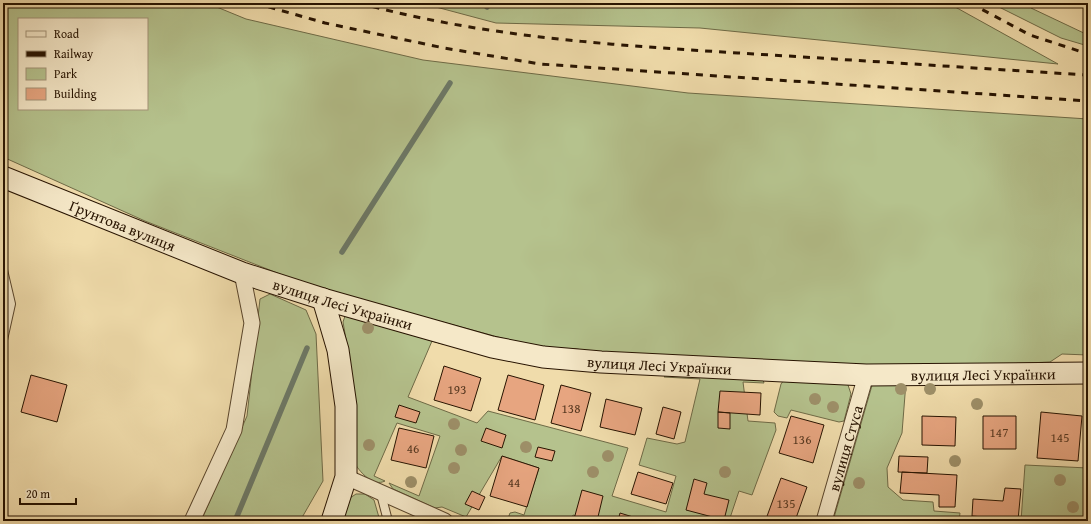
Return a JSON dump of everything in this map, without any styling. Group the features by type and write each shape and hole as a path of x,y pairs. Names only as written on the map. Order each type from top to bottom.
{"street":[{"name":"Ґрунтова вулиця","path":"3,177 242,273"},
{"name":"вулиця Лесі Українки","path":"242,273 323,299 492,347 543,356 601,362 866,375 1088,373"},
{"path":"192,521 234,430 252,323 242,273"},
{"path":"323,299 338,350 346,406 346,477 332,521"},
{"name":"вулиця Стуса","path":"824,521 866,375"},
{"path":"346,477 445,521"}],"lane":[{"path":"3,270 11,304 3,340"},
{"path":"382,494 388,521"}],"green space":[{"path":"3,3 207,3 246,19 423,60 688,93 1088,119 1088,355 1062,354 1050,362 878,365 590,354 574,349 557,353 313,287 145,221 3,157"},
{"path":"421,3 948,3 1058,64 700,28 496,23"},
{"path":"991,3 1031,3 1031,8 1088,35 1088,46 1061,38"},
{"path":"270,294 306,310 316,334 323,481 300,521 201,521 247,416 260,299"},
{"path":"345,316 443,344 432,341 408,397 477,423 488,411 628,448 612,496 666,512 676,476 639,465 647,438 677,444 685,442 700,379 664,377 666,375 763,380 764,383 743,382 748,421 775,423 776,430 752,495 739,491 729,521 594,521 573,515 571,521 507,521 510,513 515,512 524,515 539,468 502,456 466,517 442,507 435,508 393,489 389,483 419,496 440,436 397,423 374,476 385,481 372,481 364,475 355,464 348,351 343,322"},
{"path":"784,380 847,382 851,394 844,421 839,422 791,410 787,418 778,416 774,412 781,384"},
{"path":"873,382 906,382 902,433 887,468 888,487 903,500 933,502 934,511 960,513 959,521 833,521"},
{"path":"1025,465 1088,468 1088,521 1021,521"},
{"path":"356,494 365,494 374,500 380,521 337,521 350,498"}],"building":[{"path":"444,366 481,378 471,411 434,400"},
{"path":"31,375 67,385 57,422 21,412"},
{"path":"508,375 544,385 535,420 498,410"},
{"path":"561,385 591,393 581,431 551,423"},
{"path":"720,391 761,393 760,415 718,412"},
{"path":"606,399 642,408 635,435 600,427"},
{"path":"399,405 420,412 416,423 395,417"},
{"path":"663,407 681,412 674,439 656,434"},
{"path":"718,412 730,413 730,429 718,428"},
{"path":"1041,412 1082,416 1078,461 1037,458"},
{"path":"791,416 824,425 813,463 779,453"},
{"path":"922,416 956,417 955,446 922,445"},
{"path":"983,416 1016,416 1016,449 983,449"},
{"path":"399,428 434,436 426,468 391,460"},
{"path":"486,428 506,435 502,448 481,441"},
{"path":"538,447 555,451 552,461 535,457"},
{"path":"502,456 539,468 527,507 490,496"},
{"path":"899,456 928,457 927,473 898,472"},
{"path":"638,472 673,483 666,504 631,494"},
{"path":"902,472 957,475 955,507 939,507 939,495 900,493"},
{"path":"781,478 807,487 795,521 772,521 766,519"},
{"path":"694,479 707,483 704,494 729,500 724,520 686,510"},
{"path":"1005,488 1021,489 1018,520 972,516 973,499 1003,501"},
{"path":"582,490 603,496 597,521 574,519"},
{"path":"472,491 485,497 479,510 465,504"},
{"path":"620,513 646,521 618,521"}],"waterway":[{"path":"487,7 490,3"},
{"path":"342,252 450,83"},
{"path":"235,521 307,348"}],"railway":[{"path":"255,3 325,23 444,48 540,64 1088,101"},
{"path":"359,3 406,15 500,32 595,43 1088,75"},
{"path":"970,3 1030,35 1088,54"}]}
